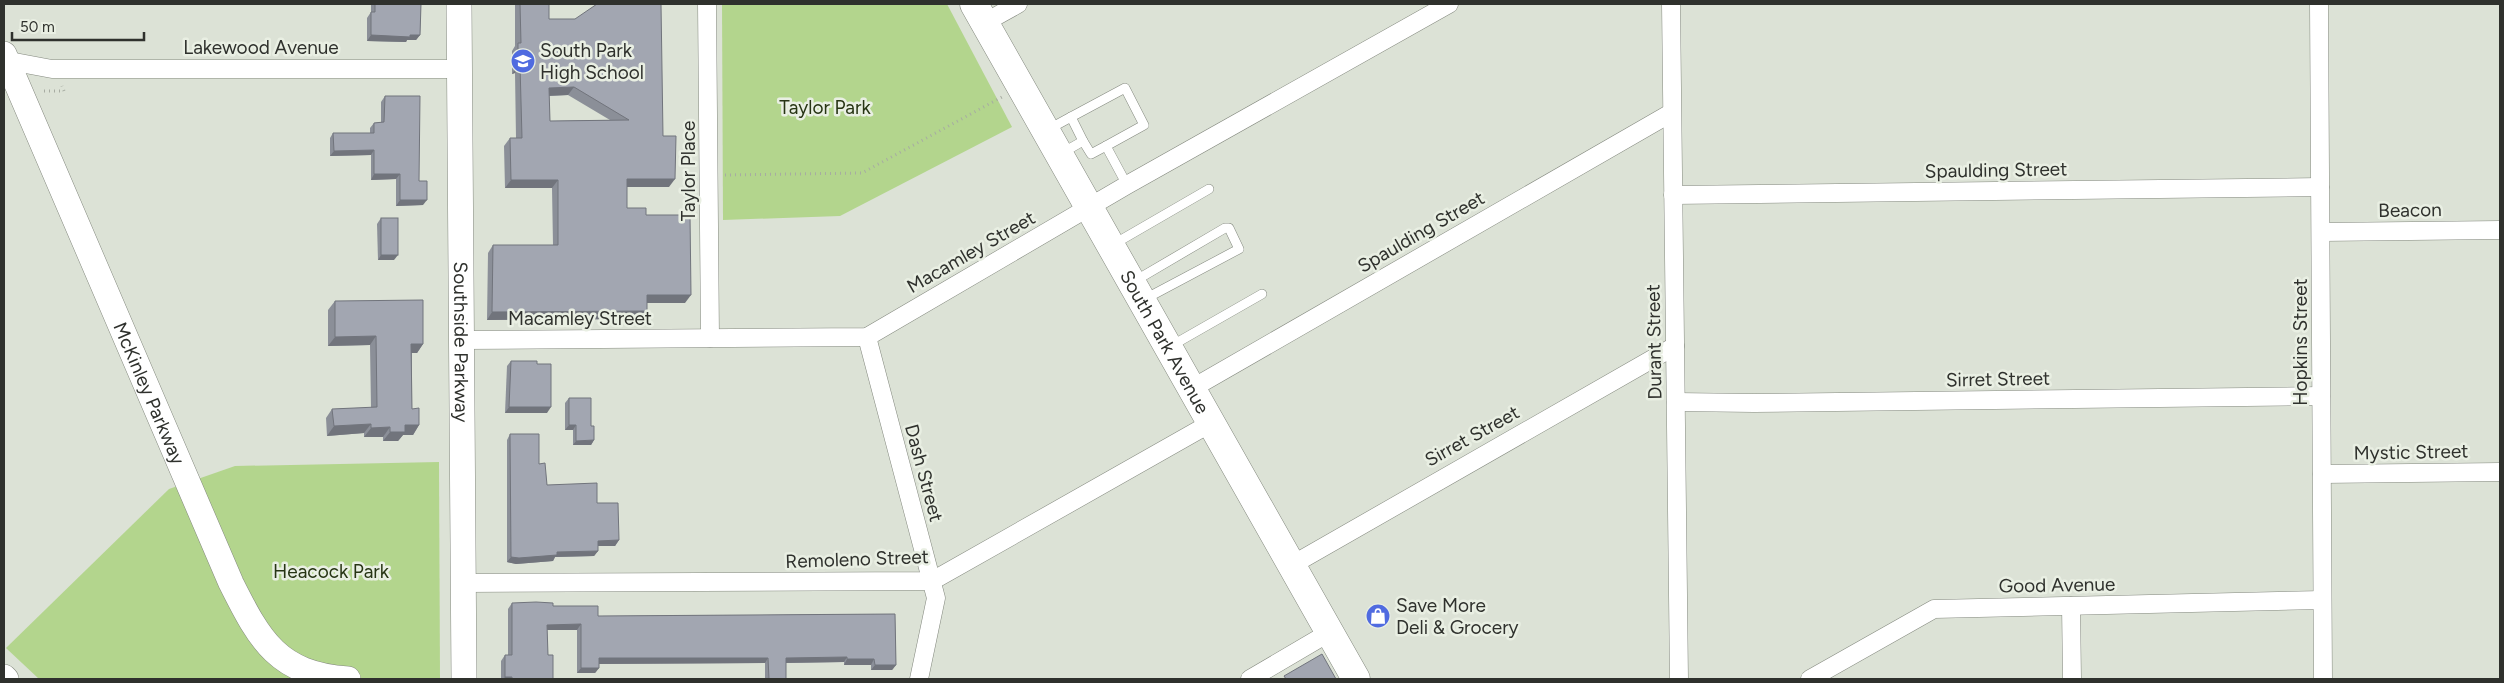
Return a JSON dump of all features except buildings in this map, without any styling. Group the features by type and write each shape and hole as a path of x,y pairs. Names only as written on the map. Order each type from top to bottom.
{"main road":[{"name":"South Park Avenue","path":"979,13 1356,679"}],"street":[{"name":"Southside Parkway","path":"459,4 464,679"},
{"name":"Taylor Place","path":"707,4 710,338"},
{"path":"979,13 1018,4"},
{"name":"Macamley Street","path":"462,340 867,337 1127,185 1449,4"},
{"name":"Durant Street","path":"1671,4 1679,679"},
{"name":"Hopkins Street","path":"2319,4 2323,679"},
{"name":"Lakewood Avenue","path":"5,58 52,69 460,68"},
{"name":"McKinley Parkway","path":"5,58 231,583 251,623 262,640 290,664 311,674 348,679"},
{"name":"Spaulding Street","path":"1191,389 1671,113"},
{"name":"Spaulding Street","path":"1673,195 2320,187"},
{"name":"Beacon","path":"2321,232 2500,230"},
{"name":"Dash Street","path":"867,337 870,355 936,598 919,679"},
{"name":"Sirret Street","path":"1292,565 1675,346"},
{"name":"Sirret Street","path":"1676,402 1754,404 2321,396"},
{"name":"Remoleno Street","path":"464,583 932,580 946,575 1211,423"},
{"name":"Mystic Street","path":"2322,474 2500,472"},
{"name":"Good Avenue","path":"1810,679 1934,609 2322,600"},
{"path":"2071,606 2072,679"},
{"path":"1250,679 1330,632"}],"lane":[{"path":"1046,131 1071,117 1125,88 1144,126 1091,154 1071,117"},
{"path":"1060,154 1083,141"},
{"path":"1106,146 1127,185"},
{"path":"1110,246 1209,189"},
{"path":"1225,228 1229,228 1239,248 1136,292 1225,228"},
{"path":"1168,348 1262,294"}],"path":[{"path":"720,175 862,173 1021,88"},
{"path":"44,90 64,91"}],"green space":[{"name":"Taylor Park","path":"722,4 947,4 1012,127 840,216 723,220"},
{"name":"Heacock Park","path":"439,462 440,679 39,679 6,648 169,489 235,466"}],"place":[{"name":"South Park High School","path":"523,61"},
{"name":"Save More Deli & Grocery","path":"1378,616"}]}
